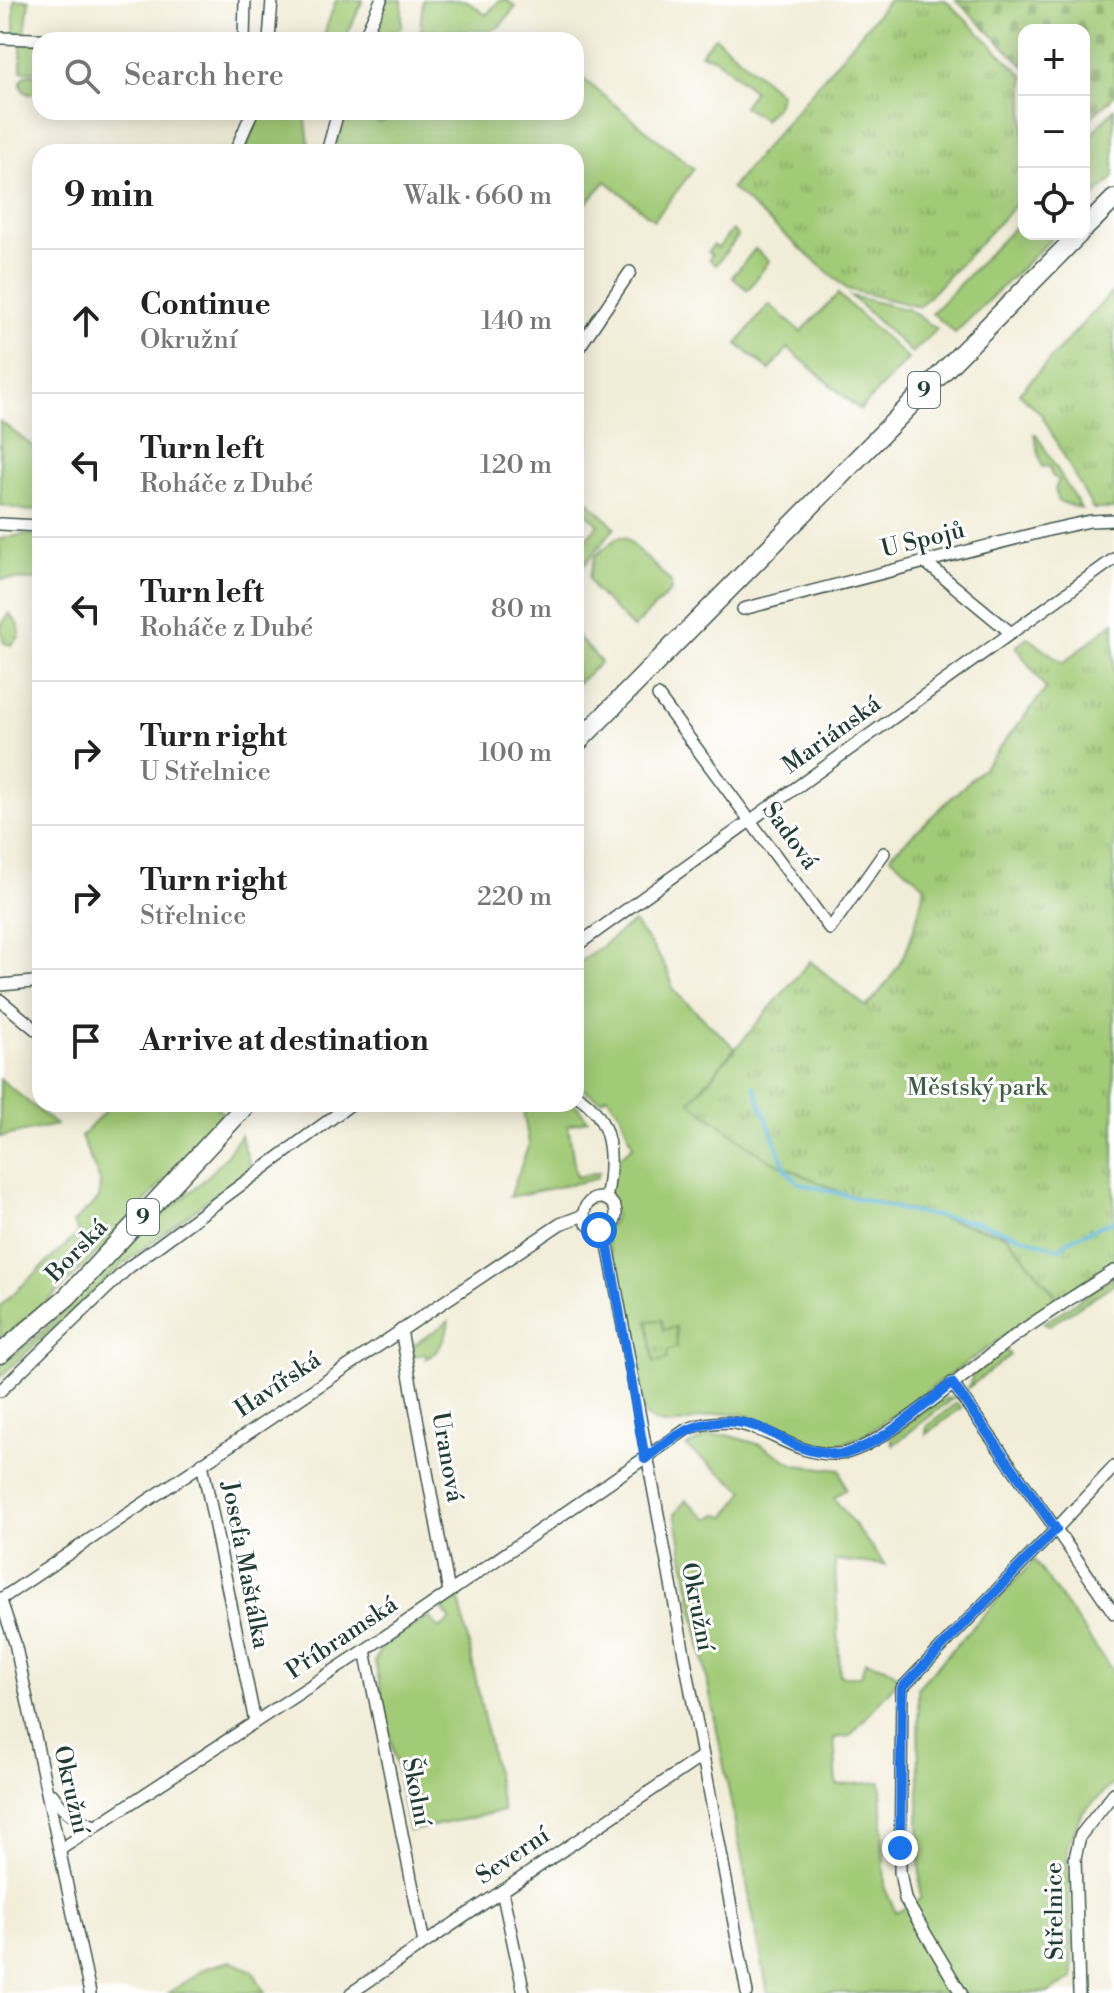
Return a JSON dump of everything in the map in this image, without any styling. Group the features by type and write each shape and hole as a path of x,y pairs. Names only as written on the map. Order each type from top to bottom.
{"main road":[{"path":"1090,223 1114,199"},
{"name":"9","path":"584,734 1073,240"},
{"name":"Borská","path":"0,1354 67,1297 240,1112"}],"street":[{"path":"244,32 245,0"},
{"path":"270,32 272,0"},
{"path":"367,32 381,0"},
{"path":"0,38 32,39"},
{"path":"238,144 249,120"},
{"path":"329,144 336,120"},
{"path":"584,340 630,272"},
{"name":"U Spojů","path":"743,609 1090,521 1114,520"},
{"path":"0,524 32,526"},
{"name":"Mariánská","path":"584,940 1114,559"},
{"path":"925,562 1011,633"},
{"name":"Sadová","path":"658,696 830,929 884,853"},
{"path":"0,985 32,982"},
{"path":"0,1000 32,1026"},
{"name":"Okružní","path":"584,1101 599,1113 609,1140 613,1163 606,1199 614,1205 616,1215 613,1224 605,1229 645,1459 747,1993"},
{"path":"0,1391 128,1268 340,1112"},
{"path":"605,1229 589,1225 584,1215 593,1199 606,1199"},
{"name":"Havířská","path":"0,1598 560,1224 584,1215"},
{"name":"Příbramská","path":"61,1849 365,1650 677,1434 709,1421 733,1421 761,1429 803,1450 842,1455 890,1432 1016,1335 1114,1271"},
{"name":"Uranová","path":"401,1330 449,1592"},
{"path":"952,1383 1114,1613"},
{"name":"Josefa Maštálka","path":"202,1463 255,1722"},
{"path":"961,1993 905,1899 900,1872 902,1688 1114,1467"},
{"name":"Okružní","path":"0,1598 15,1643 90,1993"},
{"name":"Školní","path":"365,1650 424,1943"},
{"name":"Severní","path":"351,1993 701,1757"},
{"path":"47,1786 60,1807 80,1822 96,1826"},
{"name":"Střelnice","path":"1079,1993 1075,1858 1080,1836 1114,1793"},
{"path":"502,1891 524,1993"}],"green space":[{"path":"14,0 29,0 25,34 14,34"},
{"path":"336,0 363,0 349,32 325,32"},
{"path":"387,0 402,0 402,28 391,32 373,32"},
{"path":"423,0 466,0 486,15 500,0 507,0 516,7 500,26 491,31 420,30"},
{"path":"889,0 945,0 1018,70 1018,202 919,307 847,289 731,188"},
{"path":"956,0 1114,0 1114,96 1090,118 1090,24 1018,24 1018,60"},
{"path":"715,37 780,93 778,104 764,120 743,106 754,91 715,58 700,54"},
{"path":"21,43 32,44 32,71 21,71"},
{"path":"31,74 32,94 27,94 21,88 21,80"},
{"path":"584,80 694,169 654,220 606,181 584,206 584,144 336,144 344,120 373,120 379,123 386,120 584,120"},
{"path":"1114,109 1114,177 1090,201 1090,168 1090,136"},
{"path":"258,120 306,120 309,144 247,144"},
{"path":"1018,223 1018,240 1050,240 955,333 932,313"},
{"path":"732,230 738,236 716,265 709,259 712,255 708,252 713,245 718,248"},
{"path":"755,249 769,261 748,290 732,277"},
{"path":"1111,293 1114,297 1114,509 1093,509 1041,414 1019,393"},
{"path":"838,294 908,359 860,410 788,348 770,370 737,344 769,304 801,332"},
{"path":"851,296 909,310 937,329 912,353"},
{"path":"0,421 32,446 32,510 0,505"},
{"path":"1034,434 1081,509 1058,501 1055,489 1059,480 1052,476 1049,466 1042,467"},
{"path":"584,498 615,527 584,566 584,540 599,525 584,510"},
{"path":"32,535 32,580 0,579 0,539"},
{"path":"618,537 625,537 671,582 671,591 633,628 595,590 589,578 595,556"},
{"path":"9,613 19,625 20,636 11,645 4,643 0,628"},
{"name":"Městský park","path":"1114,622 1114,1262 1058,1298 1006,1235 842,1193 764,1157 690,1102 810,961 866,1007 890,979 906,951 925,886 890,856 985,766 1046,689 1016,647 1027,637 1063,663"},
{"path":"584,644 601,662 584,678"},
{"path":"634,922 663,963 673,990 735,1048 691,1102 842,1193 1006,1235 1058,1298 868,1433 842,1444 820,1446 759,1419 733,1413 677,1424 656,1422 645,1416 605,1229 615,1214 606,1199 613,1163 633,1146 620,1113 607,1096 601,1100 584,1090 584,959"},
{"path":"0,1079 32,1105 32,1112 40,1112 56,1125 0,1137"},
{"path":"104,1112 224,1114 90,1261 0,1339 0,1306 79,1233 73,1223 99,1199 100,1181 81,1137"},
{"path":"523,1112 582,1112 588,1120 568,1125 575,1170 577,1177 599,1172 596,1179 510,1197 529,1144"},
{"path":"240,1135 251,1167 120,1267 0,1377 0,1366 40,1334 130,1243 210,1174"},
{"path":"1114,1277 1114,1284 1050,1325 1044,1323"},
{"path":"662,1320 663,1330 676,1327 677,1347 667,1351 667,1359 654,1362 648,1321"},
{"path":"449,1321 445,1338 435,1352 426,1359 426,1354 414,1356 411,1347"},
{"path":"1006,1350 1010,1355 968,1388 973,1375"},
{"path":"953,1398 893,1445 891,1438 920,1413 936,1402"},
{"path":"956,1403 961,1408 926,1434 927,1426"},
{"path":"727,1435 761,1445 795,1465 840,1470 846,1489 834,1498 885,1565 835,1560 840,1676 861,1676 865,1661 886,1667 900,1678 850,1736 834,1738 837,1785 881,1782 885,1889 896,1913 920,1899 918,1687 1034,1560 1114,1673 1114,1783 1083,1812 1067,1846 1073,1978 1048,1993 768,1993 675,1514 686,1500 708,1519 718,1514 726,1516 745,1491 686,1447 707,1436"},
{"path":"459,1598 503,1811 409,1831 375,1661 381,1648 429,1616 439,1629 451,1620 442,1609"},
{"path":"230,1961 253,1971 265,1993 169,1993 206,1968"}],"waterway":[{"path":"754,1086 786,1170 799,1183 910,1212 976,1222 1059,1249 1068,1241 1114,1220"}],"route":[{"path":"599,1230 605,1229 645,1459 667,1440 709,1421 733,1421 761,1429 803,1450 842,1455 890,1432 952,1383 1056,1529 902,1688 900,1848"}]}
